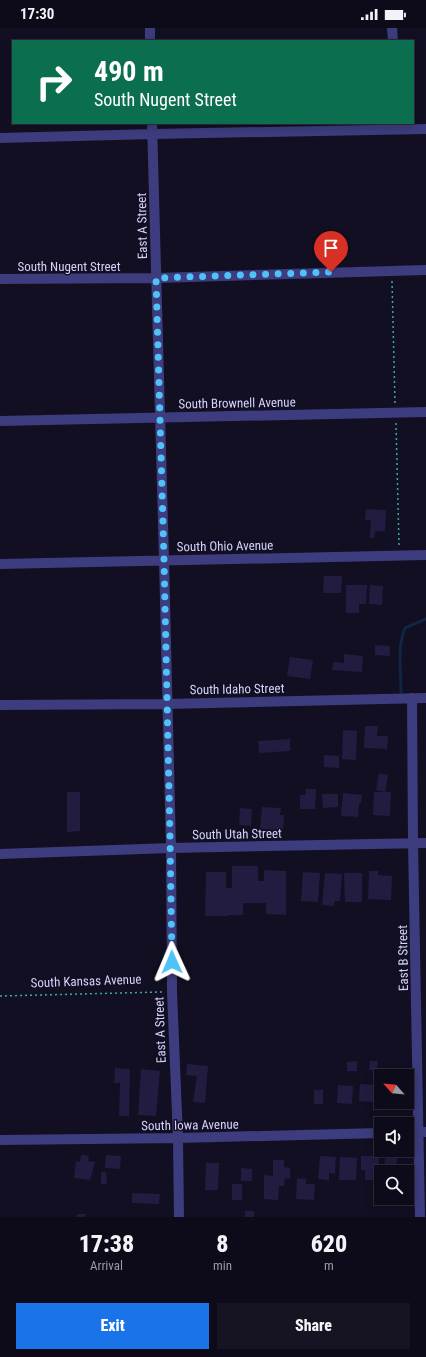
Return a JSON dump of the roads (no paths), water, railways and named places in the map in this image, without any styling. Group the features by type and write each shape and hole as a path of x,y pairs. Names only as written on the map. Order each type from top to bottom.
{"street":[{"path":"150,28 150,40"},
{"path":"392,28 393,40"},
{"name":"East A Street","path":"152,124 171,848 172,992 178,1138 179,1217"},
{"path":"0,138 395,126 426,128"},
{"name":"South Nugent Street","path":"0,279 156,278 426,270"},
{"name":"South Brownell Avenue","path":"0,421 426,412"},
{"name":"South Ohio Avenue","path":"0,564 426,555"},
{"name":"East B Street","path":"412,698 413,843 421,983 422,1132 420,1217"},
{"name":"South Idaho Street","path":"0,705 167,704 426,698"},
{"name":"South Utah Street","path":"0,854 171,848 426,843"},
{"name":"South Iowa Avenue","path":"0,1140 178,1138 374,1133"}],"waterway":[{"path":"401,692 400,651 405,628 426,619"}]}
